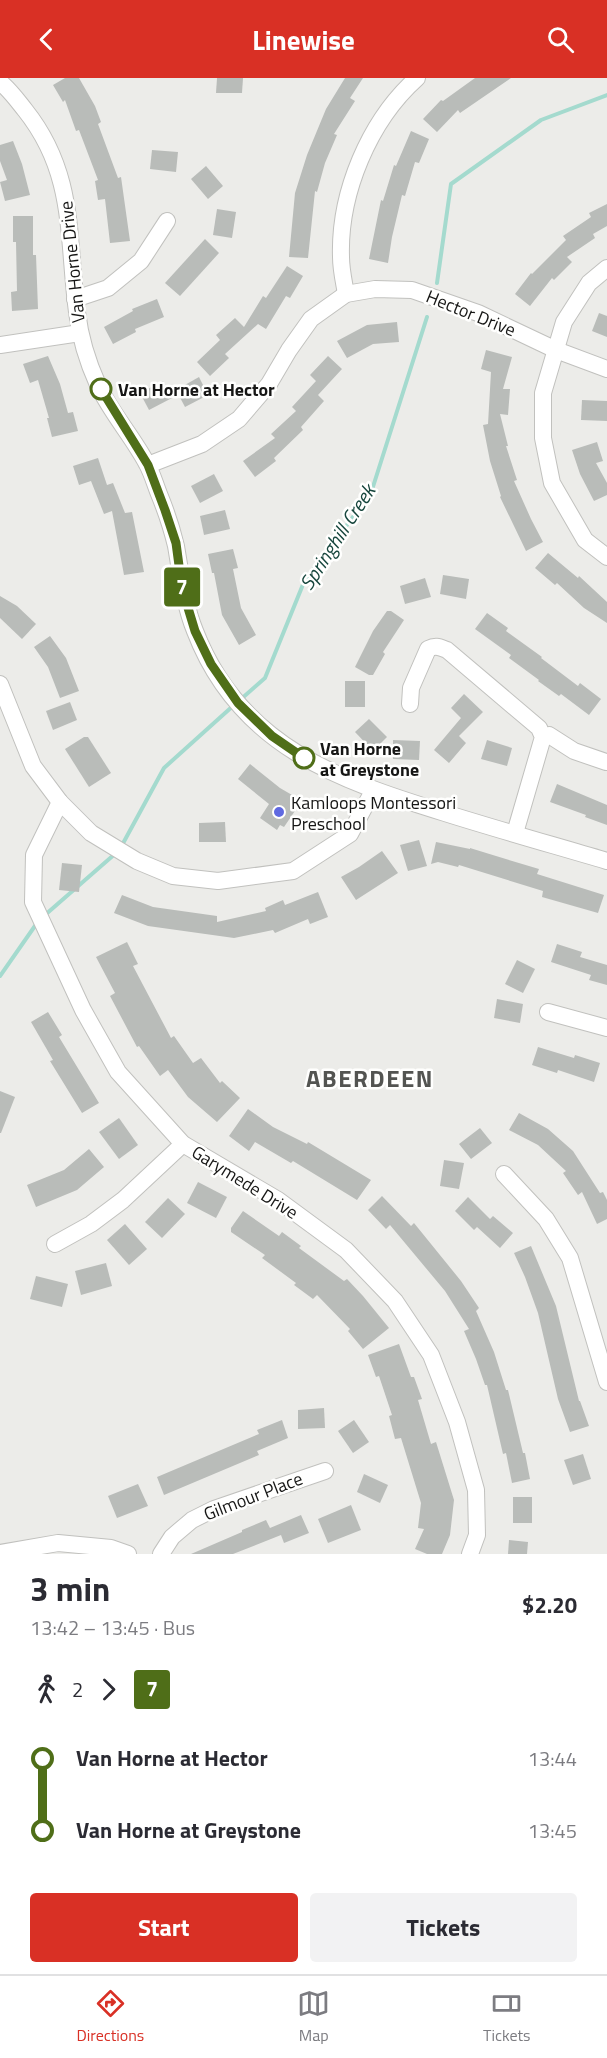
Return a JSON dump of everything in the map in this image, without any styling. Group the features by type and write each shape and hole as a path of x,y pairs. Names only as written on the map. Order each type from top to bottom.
{"street":[{"path":"345,294 340,257 345,209 354,172 367,144 385,115 417,78"},
{"name":"Van Horne Drive","path":"0,82 8,88 37,125 55,158 68,209 80,333 98,386 148,465 176,543 182,588 195,631 211,664 230,693 272,736 308,761 373,790 607,861"},
{"path":"75,299 108,288 141,261 167,221"},
{"path":"607,268 589,283 564,322 543,393 543,438 552,483 585,540 607,557"},
{"name":"Hector Drive","path":"148,465 202,444 239,419 269,384 311,319 345,294 375,289 412,290 478,313 556,350 607,369"},
{"path":"0,345 80,333"},
{"path":"410,704 411,688 428,649 439,646 447,650 539,728 543,736 515,833"},
{"path":"0,684 33,766 60,802 91,833 137,861 173,876 218,881 293,871 350,834 373,790"},
{"path":"543,736 549,735 574,751 606,762"},
{"name":"Garymede Drive","path":"60,802 34,855 33,902 83,1010 118,1072 183,1144 278,1200 346,1250 395,1301 431,1355 457,1422 476,1490 477,1535 470,1554"},
{"path":"548,1012 607,1028"},
{"path":"55,1244 91,1224 123,1200 183,1144"},
{"path":"504,1174 546,1219 570,1258 607,1382"},
{"name":"Gilmour Place","path":"161,1554 172,1537 192,1520 214,1509 325,1471"},
{"path":"0,1552 58,1543 111,1548 128,1554"}],"building":[{"path":"65,78 79,78 95,106 101,122 98,124 118,178 121,177 130,241 110,243 105,199 98,200 95,181 98,180 79,130 76,131 65,100 63,102 53,85"},
{"path":"217,78 243,78 242,93 216,93"},
{"path":"345,78 363,78 350,98 355,101 334,134 337,135 325,163 317,192 315,191 308,258 289,257 295,193 307,155 326,109"},
{"path":"475,78 511,78 460,113 458,110 437,132 423,119 441,100 443,101"},
{"path":"411,131 429,139 419,163 415,162 405,196 402,195 388,263 369,259 381,200 383,201 394,165 396,166"},
{"path":"13,141 30,195 5,201 0,182 7,180 0,161 0,145"},
{"path":"152,150 178,152 176,172 150,169"},
{"path":"206,166 223,186 208,199 191,179"},
{"path":"607,204 607,226 593,234 595,238 567,257 572,262 554,280 552,278 530,306 515,294 531,273 566,240 563,236 591,217 589,213"},
{"path":"217,209 236,212 232,238 213,235"},
{"path":"13,216 33,216 33,255 36,255 38,309 12,311 11,292 17,291"},
{"path":"205,239 219,253 180,296 165,283"},
{"path":"287,266 303,276 290,298 286,296 266,329 258,324 225,354 229,358 210,376 197,362 220,340 216,335 235,318 244,327 263,296 266,298"},
{"path":"157,299 164,317 135,329 136,332 113,344 104,327 133,311 132,309"},
{"path":"599,313 607,316 607,337 592,331"},
{"path":"397,322 399,342 373,344 347,358 337,341 367,325"},
{"path":"486,350 512,357 503,389 510,389 508,415 500,414 508,446 506,446 517,480 514,481 543,542 526,551 500,497 490,461 483,425 488,424 491,372 481,369"},
{"path":"48,356 60,384 68,413 73,412 78,431 52,437 38,380 30,383 23,364"},
{"path":"328,356 342,369 318,395 324,401 301,427 303,430 274,458 276,461 255,477 243,461 275,438 271,434 296,411 292,407 316,381 310,375"},
{"path":"199,377 208,395 185,407 176,390"},
{"path":"163,381 172,398 149,410 140,393"},
{"path":"582,400 607,401 607,421 581,420"},
{"path":"597,442 603,461 596,463 607,483 607,495 594,501 580,474 572,450"},
{"path":"98,458 107,485 113,483 125,513 132,512 144,572 124,575 112,511 104,514 91,481 79,485 73,466"},
{"path":"214,474 223,491 200,503 191,486"},
{"path":"225,510 230,529 204,535 200,516"},
{"path":"233,549 238,568 233,569 241,608 256,635 239,645 222,615 208,554"},
{"path":"548,553 578,578 579,576 607,602 607,623 584,608 557,583 555,585 535,568"},
{"path":"443,575 469,579 466,599 440,594"},
{"path":"425,578 431,597 405,604 400,586"},
{"path":"0,596 17,606 36,624 22,639 0,618"},
{"path":"387,611 391,611 404,620 383,652 385,654 373,675 369,675 355,667 373,631"},
{"path":"487,613 508,628 506,631 578,686 580,683 601,699 589,715 561,694 559,696 538,681 509,658 511,655 475,629"},
{"path":"50,636 66,658 79,691 60,698 48,667 34,647"},
{"path":"345,681 365,681 365,707 345,707"},
{"path":"464,694 483,712 459,736 466,743 449,763 434,750 461,718 451,708"},
{"path":"70,702 77,720 53,730 46,711"},
{"path":"369,719 387,737 373,751 355,732"},
{"path":"84,737 88,737 111,773 89,787 65,749"},
{"path":"393,740 420,741 419,760 393,759"},
{"path":"487,740 512,748 507,766 481,759"},
{"path":"250,764 280,788 299,799 295,803 299,805 284,827 280,825 277,830 260,818 269,804 238,779"},
{"path":"557,784 607,805 607,825 550,802"},
{"path":"225,822 226,842 199,842 199,823"},
{"path":"419,840 427,866 408,871 400,845"},
{"path":"436,842 470,848 539,869 537,874 604,895 598,913 542,897 543,891 459,865 458,867 438,862 431,864"},
{"path":"382,851 398,873 356,900 341,877"},
{"path":"62,863 82,865 79,892 59,890"},
{"path":"318,892 328,917 310,924 308,919 275,933 273,930 234,938 148,926 114,913 122,895 153,907 217,916 217,922 266,911 265,908 283,900 285,905"},
{"path":"127,942 138,964 133,966 171,1038 174,1036 193,1063 201,1058 220,1083 222,1081 240,1098 217,1122 188,1097 168,1070 160,1076 139,1046 137,1047 110,996 115,993 96,957"},
{"path":"557,944 582,952 580,957 607,965 607,985 589,980 591,975 551,962"},
{"path":"517,960 535,969 523,993 505,984"},
{"path":"497,999 523,1004 520,1023 494,1018"},
{"path":"48,1012 62,1035 59,1037 99,1103 82,1113 50,1061 53,1060 31,1022"},
{"path":"538,1047 600,1063 594,1082 558,1070 557,1073 532,1065"},
{"path":"0,1091 15,1097 1,1133 0,1133"},
{"path":"248,1109 273,1127 307,1144 308,1142 371,1180 357,1200 293,1161 291,1163 255,1142 249,1151 229,1136"},
{"path":"519,1113 548,1129 573,1151 607,1200 607,1219 597,1224 582,1192 578,1195 563,1173 566,1171 538,1145 509,1130"},
{"path":"119,1118 138,1145 119,1159 99,1132"},
{"path":"480,1128 492,1143 471,1159 459,1144"},
{"path":"89,1149 104,1167 77,1190 36,1207 27,1185 64,1170"},
{"path":"444,1160 464,1163 459,1189 440,1186"},
{"path":"198,1182 227,1197 216,1218 187,1203"},
{"path":"382,1196 411,1226 414,1223 461,1281 479,1308 476,1311 494,1352 506,1390 508,1390 530,1479 512,1483 487,1385 485,1385 464,1331 469,1329 445,1291 390,1225 386,1229 368,1210"},
{"path":"468,1197 490,1219 493,1216 513,1233 500,1248 477,1227 474,1230 455,1211"},
{"path":"168,1198 185,1214 162,1238 145,1222"},
{"path":"243,1211 279,1236 282,1232 301,1246 299,1248 344,1281 347,1279 389,1328 363,1349 348,1331 350,1329 317,1295 313,1299 294,1285 296,1283 262,1258 265,1255 231,1232 231,1228"},
{"path":"125,1224 147,1249 129,1265 107,1240"},
{"path":"531,1246 556,1306 579,1401 589,1426 570,1432 558,1399 538,1313 514,1253"},
{"path":"106,1263 112,1286 81,1295 75,1271"},
{"path":"36,1276 68,1284 62,1307 30,1299"},
{"path":"399,1344 422,1399 418,1400 431,1444 436,1442 454,1500 450,1535 442,1554 427,1554 415,1549 424,1529 418,1528 421,1503 401,1438 395,1439 389,1416 392,1415 379,1376 376,1377 368,1355"},
{"path":"324,1408 325,1428 298,1429 298,1410"},
{"path":"282,1420 288,1438 257,1451 259,1455 164,1495 157,1477 259,1434 257,1430"},
{"path":"354,1420 369,1442 353,1453 338,1431"},
{"path":"583,1454 591,1479 573,1485 564,1460"},
{"path":"364,1474 388,1485 380,1503 357,1492"},
{"path":"138,1484 148,1506 117,1518 108,1496"},
{"path":"513,1497 532,1497 532,1523 513,1523"},
{"path":"351,1505 361,1530 328,1543 318,1519"},
{"path":"301,1515 309,1533 284,1543 281,1535 233,1554 191,1554 266,1520 270,1528"},
{"path":"509,1540 528,1542 527,1554 508,1554"}],"waterway":[{"name":"Springhill Creek","path":"437,283 451,184 541,120 607,95"},
{"name":"Springhill Creek","path":"240,700 265,678 304,582 371,493 427,317"},
{"name":"Springhill Creek","path":"121,847 164,768 234,705"},
{"name":"Springhill Creek","path":"45,915 116,853"},
{"name":"Springhill Creek","path":"0,976 37,923"}],"bus line":[{"name":"7","path":"101,389 148,465 176,543 182,588 195,631 211,664 238,703 272,736 304,758"}],"place":[{"name":"Van Horne at Hector","path":"101,389"},
{"name":"Van Horne at Greystone","path":"304,758"},
{"name":"Kamloops Montessori Preschool","path":"279,812"}],"district":[{"name":"ABERDEEN","path":"370,1078"}]}
